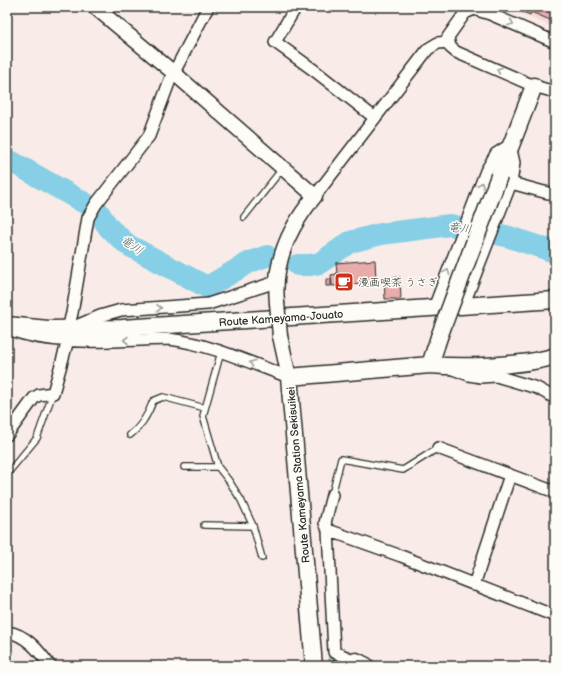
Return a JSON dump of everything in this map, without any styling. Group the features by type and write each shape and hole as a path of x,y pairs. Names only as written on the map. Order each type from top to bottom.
{"main road":[{"path":"430,365 439,337 505,179 510,145 534,86"},
{"name":"Route Kameyama-Jouato","path":"7,327 68,335 170,326 555,300"},
{"name":"Route Kameyama Station Sekisuikei","path":"314,666 289,377 430,365 447,367 511,363 555,356"}],"street":[{"path":"95,7 174,73 315,196"},
{"path":"7,435 34,398 39,395 53,393 68,335 86,225 93,208 148,136 170,80 208,7"},
{"path":"296,7 275,42 375,118"},
{"path":"448,42 451,30 466,8 483,11 555,42"},
{"path":"289,377 280,336 276,282 287,240 296,220 428,49 438,43 448,42"},
{"path":"448,42 456,52 534,86 555,92"},
{"path":"434,308 466,222 490,165 496,154 510,145"},
{"path":"463,306 494,226 505,179 544,192 555,194"},
{"path":"68,335 100,316 121,310 208,304 276,282"},
{"path":"68,335 169,339 199,345 289,377"},
{"path":"447,367 469,375 503,378 537,388 555,398"},
{"path":"438,448 555,492"},
{"path":"474,585 510,475"},
{"path":"332,495 325,523 328,530 334,652 359,664"},
{"path":"328,530 394,553 555,616"},
{"path":"7,632 21,637 38,650 50,666"}],"lane":[{"path":"244,217 283,168"},
{"path":"221,352 203,416 218,467 229,481 253,526 262,558"},
{"path":"7,474 37,438 53,393"},
{"path":"130,435 138,429 148,414 153,401 163,397 205,408"},
{"path":"332,495 341,459 403,470 438,448"},
{"path":"184,466 218,467"},
{"path":"204,525 253,526"}],"shaded area":[{"path":"505,7 555,7 555,28"}],"green space":[{"path":"329,656 341,659 342,666 329,666"}],"building":[{"path":"520,7 555,7 555,22 531,12 530,15 519,10"},
{"path":"375,260 376,279 379,279 379,283 332,286 331,275 337,274 336,263"},
{"path":"400,277 401,299 385,299 384,278"},
{"path":"326,279 331,279 331,286 326,286"},
{"path":"334,660 338,662 336,665 333,664"}],"waterway":[{"name":"竜川","path":"7,159 97,210 109,228 128,245 207,287 250,262 267,256"},
{"name":"竜川","path":"298,265 320,263 350,242 381,234 450,225 506,236 555,252"}],"place":[{"name":"漫画喫茶 うさぎ","path":"344,282"}]}
